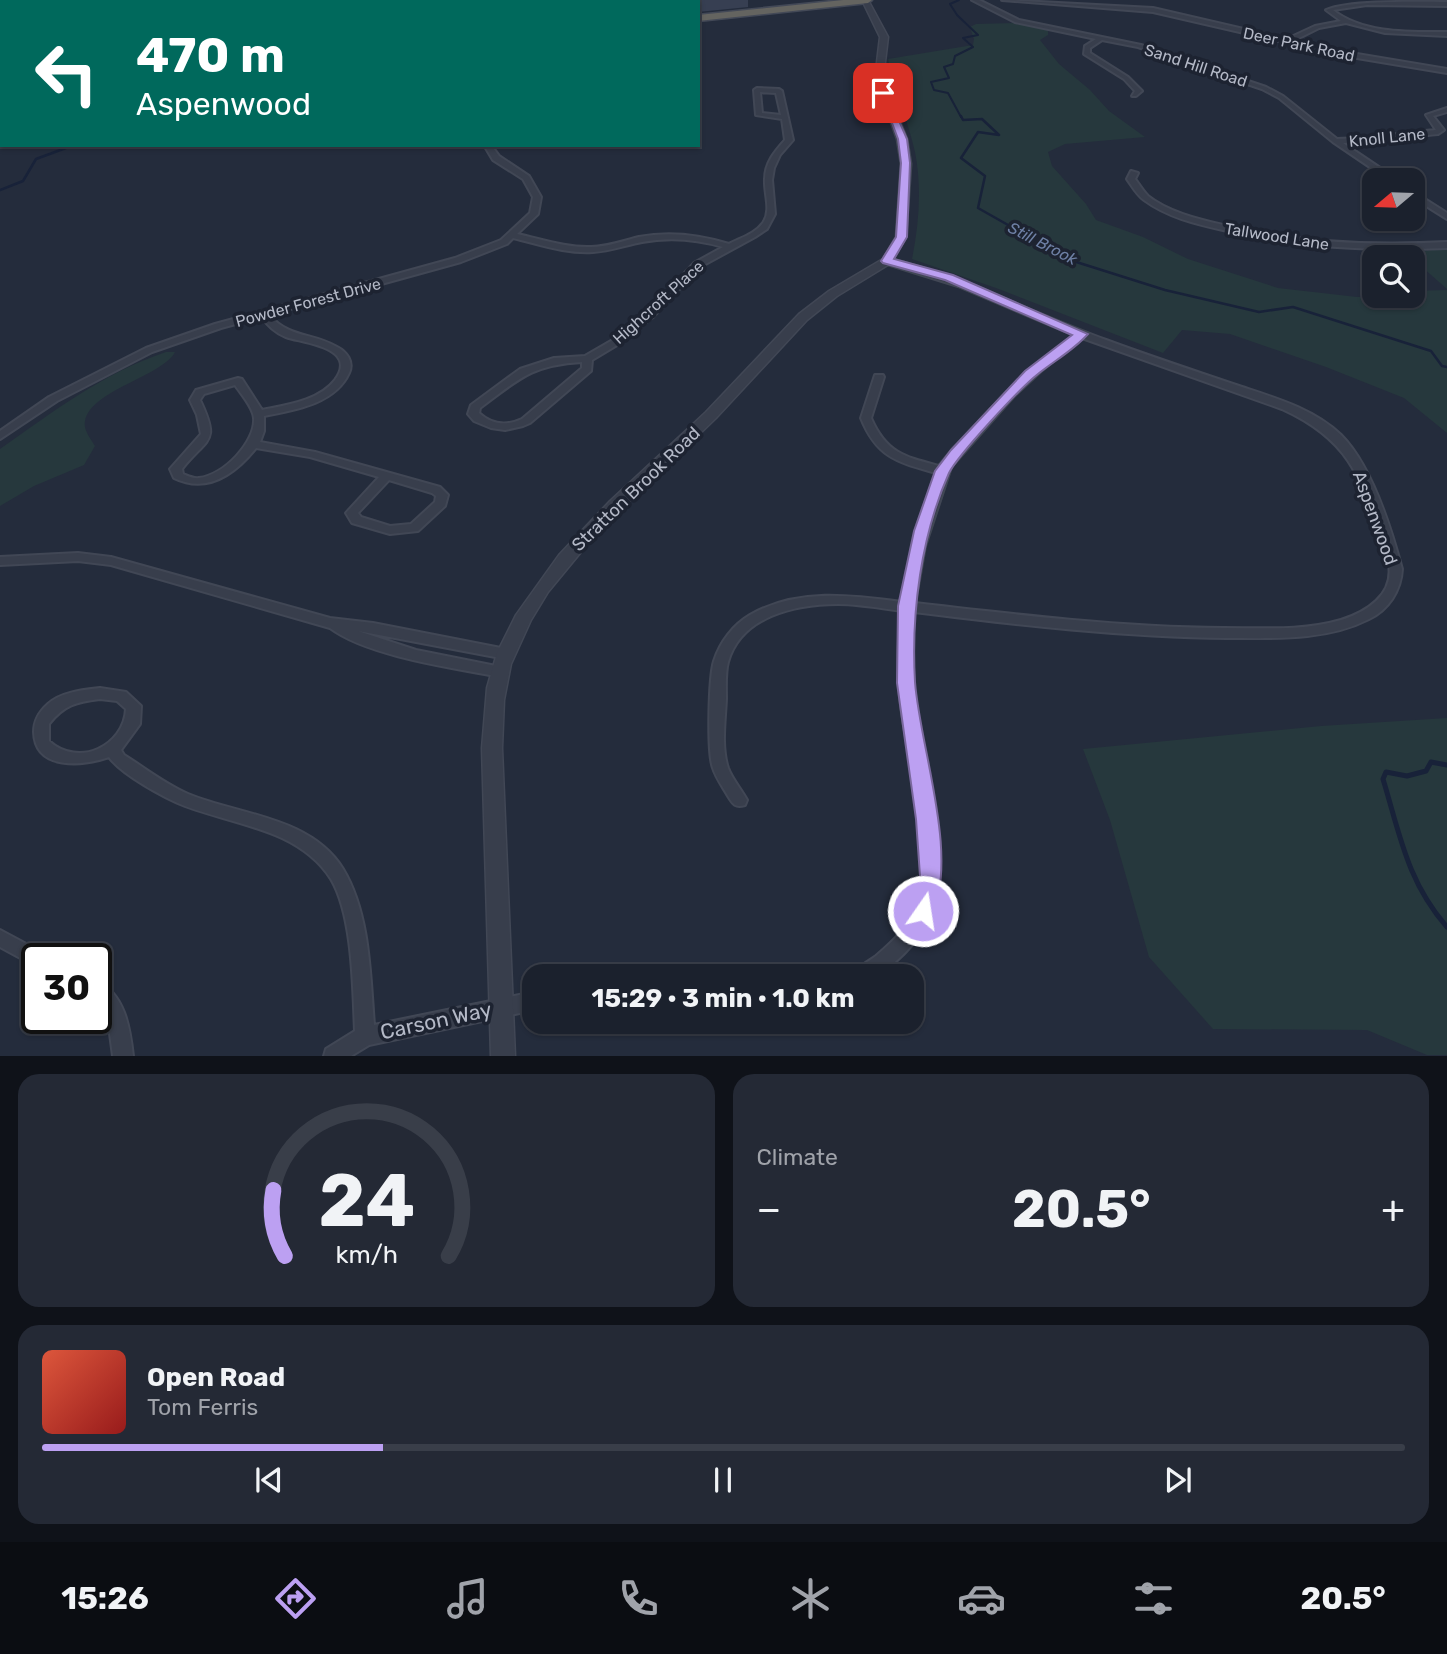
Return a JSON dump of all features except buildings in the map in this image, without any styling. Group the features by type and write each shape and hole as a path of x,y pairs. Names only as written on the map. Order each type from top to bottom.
{"highway":[{"path":"700,18 867,0"}],"street":[{"path":"867,0 884,37 879,79 902,139 906,163 901,237 887,261"},
{"name":"Sand Hill Road","path":"975,0 1017,20 1157,51 1264,88 1281,97 1335,141 1376,168"},
{"name":"Deer Park Road","path":"1005,0 1153,10 1286,42 1447,71"},
{"path":"1447,4 1345,4 1329,10 1348,21 1398,33 1447,34"},
{"path":"1286,42 1317,27 1348,21"},
{"path":"1102,38 1087,47 1087,54 1133,83 1139,91 1134,95"},
{"path":"757,90 779,91 785,117 759,115 757,90"},
{"name":"Knoll Lane","path":"1335,141 1371,140 1437,132 1441,130 1441,126 1429,115 1447,110"},
{"name":"Highcroft Place","path":"587,359 587,369 526,421 515,427 493,426 478,420 473,414 475,407 524,371 554,361 587,359 639,324 697,265 762,229 772,210 769,171 775,155 789,140 785,117"},
{"name":"Powder Forest Drive","path":"0,436 53,399 149,349 262,314 458,260 513,236 534,214 537,197 526,178 496,158 488,147"},
{"name":"Tallwood Lane","path":"1134,173 1131,179 1133,187 1152,202 1176,214 1219,227 1331,245 1375,248 1447,244"},
{"path":"1425,203 1447,217"},
{"name":"Highcroft Place","path":"513,236 579,250 604,248 654,236 675,235 704,238 730,247"},
{"name":"Aspenwood","path":"739,800 719,764 718,708 721,663 728,644 738,632 772,610 811,600 840,599 1103,630 1180,634 1273,633 1326,628 1358,619 1378,609 1391,592 1396,570 1351,454 1335,436 1311,419 1269,400 1081,334 949,277 887,261"},
{"name":"Stratton Brook Road","path":"503,1055 492,747 493,708 506,654 527,611 562,562 589,532 739,387 804,316 887,261"},
{"path":"259,414 321,396 341,378 346,368 345,359 338,350 326,344 289,337 275,329 262,314"},
{"path":"882,964 903,942 923,911 931,876 926,819 906,683 907,606 922,531 943,471 1021,383 1081,334"},
{"path":"879,376 866,418 879,446 891,454 943,471"},
{"path":"238,381 259,414 258,435 253,444 218,477 203,482 190,482 178,476 176,469 180,463 208,434 208,423 195,400 200,393 238,381"},
{"path":"253,444 310,454 436,490 442,495 441,503 414,528 390,530 356,520 352,513 385,477"},
{"path":"0,561 78,557 111,561 330,623 373,628 506,654"},
{"path":"330,623 361,639 418,656 500,672"},
{"path":"92,692 113,693 135,709 136,719 131,730 112,750 83,759 59,756 42,744 40,729 50,712 69,699 92,692"},
{"path":"112,750 131,766 182,798 300,839 323,856 337,873 346,893 358,958 365,1036"},
{"path":"0,938 21,950"},
{"path":"112,1003 122,1028 124,1055"},
{"name":"Carson Way","path":"333,1055 365,1036 522,1004"}],"shaded area":[{"path":"1016,23 1048,30 1048,35 1040,40 1059,64 1090,90 1109,111 1145,137 1065,144 1048,152 1052,166 1086,204 1096,220 1143,237 1188,259 1278,288 1362,297 1362,308 1425,308 1425,291 1447,290 1447,433 1404,398 1326,367 1230,334 1182,330 1163,353 996,288 912,259 919,206 917,165 888,59 973,45 970,27 976,24"},
{"path":"1447,249 1447,289 1425,270 1425,251"},
{"path":"166,352 175,352 157,369 113,392 90,410 85,428 95,446 84,465 34,486 0,506 0,449 100,382"},
{"path":"1447,718 1447,1055 1427,1055 1367,1030 1213,1029 1149,957 1110,820 1083,749 1321,726"}],"waterway":[{"name":"Still Brook","path":"959,0 950,4 957,15 978,35 963,38 973,47 955,56 953,64 944,67 949,78 931,82 934,90 948,93 961,117"},
{"name":"Still Brook","path":"961,116 963,120 982,119 999,135 978,132 961,158 985,176 978,208 1070,260 1165,290 1259,312 1293,307 1431,351 1442,366 1447,367"},
{"path":"0,190 23,181 36,159 69,147"},
{"name":"Still Brook","path":"1447,765 1431,762 1426,771 1407,776 1386,772 1383,779 1406,857 1433,910 1447,927"}],"route":[{"path":"883,93 902,139 906,163 901,237 896,250 887,261 949,277 1081,334 1030,374 956,453 943,471 922,531 907,606 906,683 926,819 931,876 923,911"}]}
